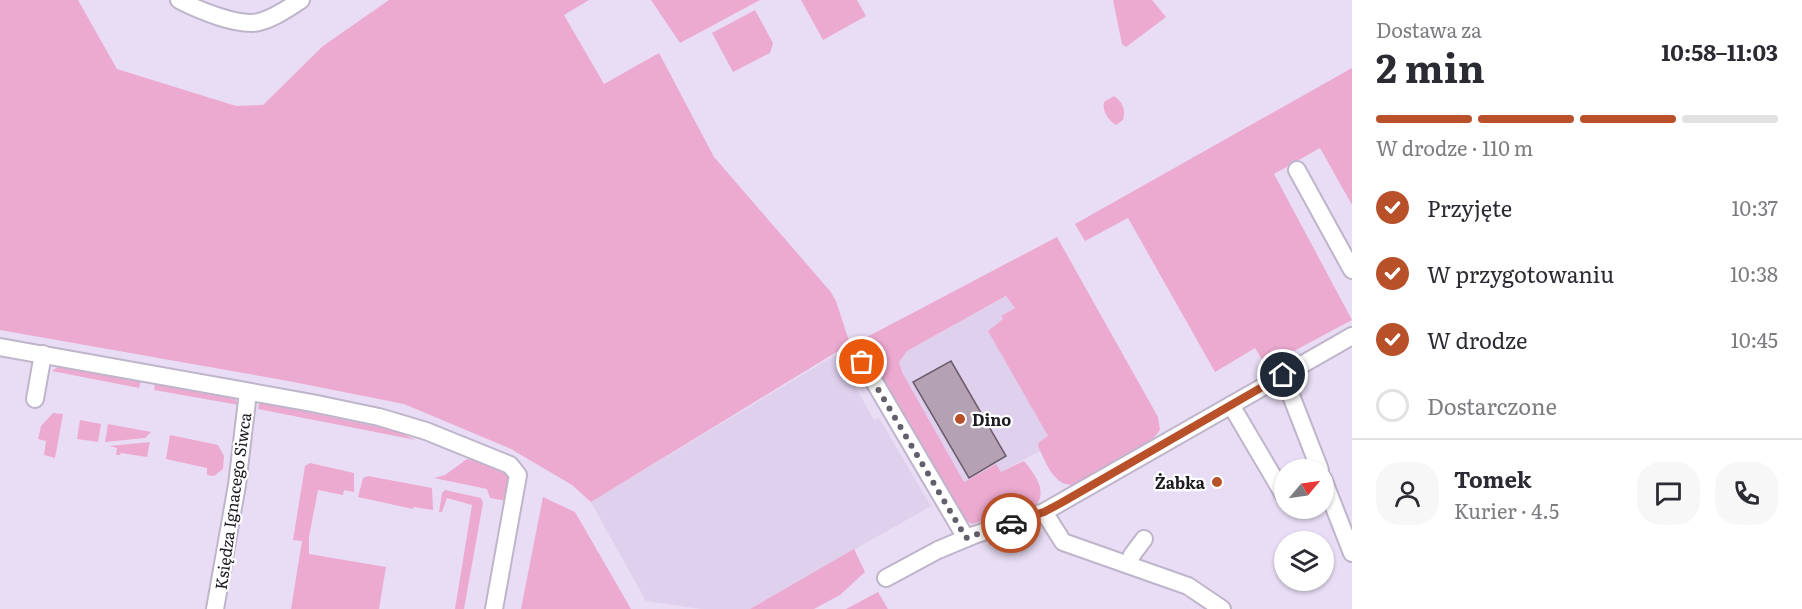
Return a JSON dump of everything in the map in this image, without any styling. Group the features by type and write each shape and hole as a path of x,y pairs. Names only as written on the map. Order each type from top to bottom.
{"street":[{"path":"179,0 237,22 257,22 274,16 301,0"},
{"path":"1297,170 1352,270"},
{"path":"886,578 966,538 1044,512 1352,336"},
{"name":"Księdza Ignacego Siwca","path":"0,347 312,403 417,428 510,465 518,475 494,609"},
{"path":"35,399 43,354"},
{"path":"862,362 966,538"},
{"path":"1283,375 1316,459"},
{"name":"Księdza Ignacego Siwca","path":"215,609 237,485 248,392"},
{"path":"1231,405 1274,478"},
{"path":"1334,506 1352,553"},
{"path":"1044,512 1063,542 1188,586 1222,609"},
{"path":"1129,566 1132,555 1144,539"}],"shaded area":[{"path":"0,0 78,0 117,69 236,106 263,105 323,46 389,0 589,0 564,15 604,84 659,53 714,157 830,291 836,301 849,341 843,348 591,502 572,485 511,449 404,404 283,380 0,330"},
{"path":"651,0 760,0 680,43"},
{"path":"801,0 857,0 866,16 823,40"},
{"path":"1113,0 1152,0 1166,17 1126,47 1122,44"},
{"path":"755,10 773,43 770,53 733,72 712,33"},
{"path":"1352,68 1352,205 1320,148 1274,174 1352,320 1266,366 1255,348 1215,372 1128,218 1085,241 1075,224"},
{"path":"1114,96 1122,104 1124,113 1123,120 1116,125 1110,121 1104,109 1104,102"},
{"path":"1057,237 1158,417 1160,430 1151,441 1075,485 1067,485 1056,478 1038,447 1039,442 1048,436 988,331 1003,319 1001,316 1015,308 1006,296 907,351 899,362 902,372 964,482 996,464 1001,472 1024,461 1038,482 1041,494 1036,505 972,524 965,520 867,356 865,338"},
{"path":"1007,296 1015,308 1001,316 1048,437 1039,442 1040,451 1001,472 996,464 964,482 902,372 899,362 907,351"},
{"path":"837,354 874,420 879,418 931,506 750,609 701,609 646,601 591,502"},
{"path":"59,366 141,381 139,388 52,371"},
{"path":"155,384 235,399 239,405 154,390"},
{"path":"264,403 393,430 416,440 258,409 259,404"},
{"path":"53,413 63,414 55,458 44,455 46,441 38,439 41,426"},
{"path":"80,420 101,424 98,442 77,439"},
{"path":"108,424 151,432 145,438 105,442"},
{"path":"170,435 218,445 224,456 223,469 214,476 207,475 207,468 166,459"},
{"path":"150,442 147,457 121,453 116,455 117,448 109,446"},
{"path":"467,459 492,465 503,471 509,481 507,501 490,498 487,489 434,478 445,475"},
{"path":"310,463 354,473 354,492 344,490 343,495 318,490 309,537 309,554 386,567 379,609 291,609 302,541 293,540 305,466"},
{"path":"368,476 432,488 433,510 414,507 413,509 358,497 363,478"},
{"path":"445,490 481,498 483,503 464,609 455,609 472,505 447,498 442,512 439,512 442,493"},
{"path":"543,497 575,512 631,609 521,609"},
{"path":"854,549 865,572 840,595 814,609 750,609"},
{"path":"878,592 888,609 846,609"}],"building":[{"name":"Dino","path":"951,361 1006,456 969,478 913,382"}],"way so far":[{"path":"862,362 966,538 1011,523"}],"place":[{"name":"Dino","path":"960,419"},
{"name":"Żabka","path":"1217,482"}],"route":[{"path":"1011,523 1044,512 1061,503 1283,375"}]}
